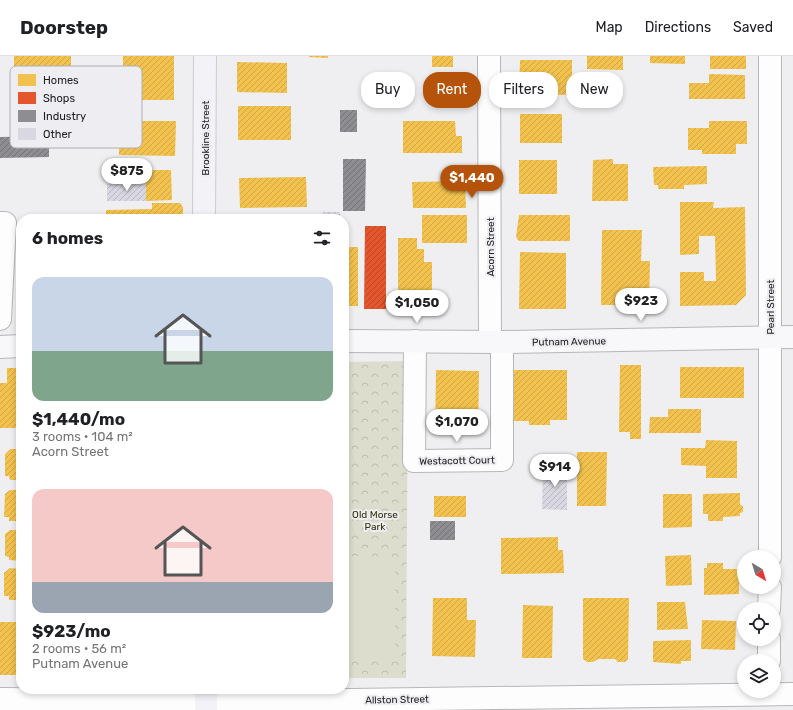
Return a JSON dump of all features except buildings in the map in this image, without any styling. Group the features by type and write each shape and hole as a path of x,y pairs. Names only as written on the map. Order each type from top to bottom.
{"main road":[{"name":"Brookline Street","path":"204,214 205,56"},
{"name":"Putnam Avenue","path":"349,341 496,342 793,337"},
{"path":"0,347 16,346"}],"street":[{"name":"Acorn Street","path":"489,56 496,342"},
{"name":"Pearl Street","path":"770,56 770,550"},
{"path":"0,319 2,223"},
{"name":"Westacott Court","path":"415,341 414,461 502,460 496,342"},
{"name":"Allston Street","path":"0,699 769,699 793,694"}],"green space":[{"name":"Old Morse Park","path":"408,361 406,678 349,678 349,362"},
{"path":"349,556 395,557 395,662 349,661"}]}
